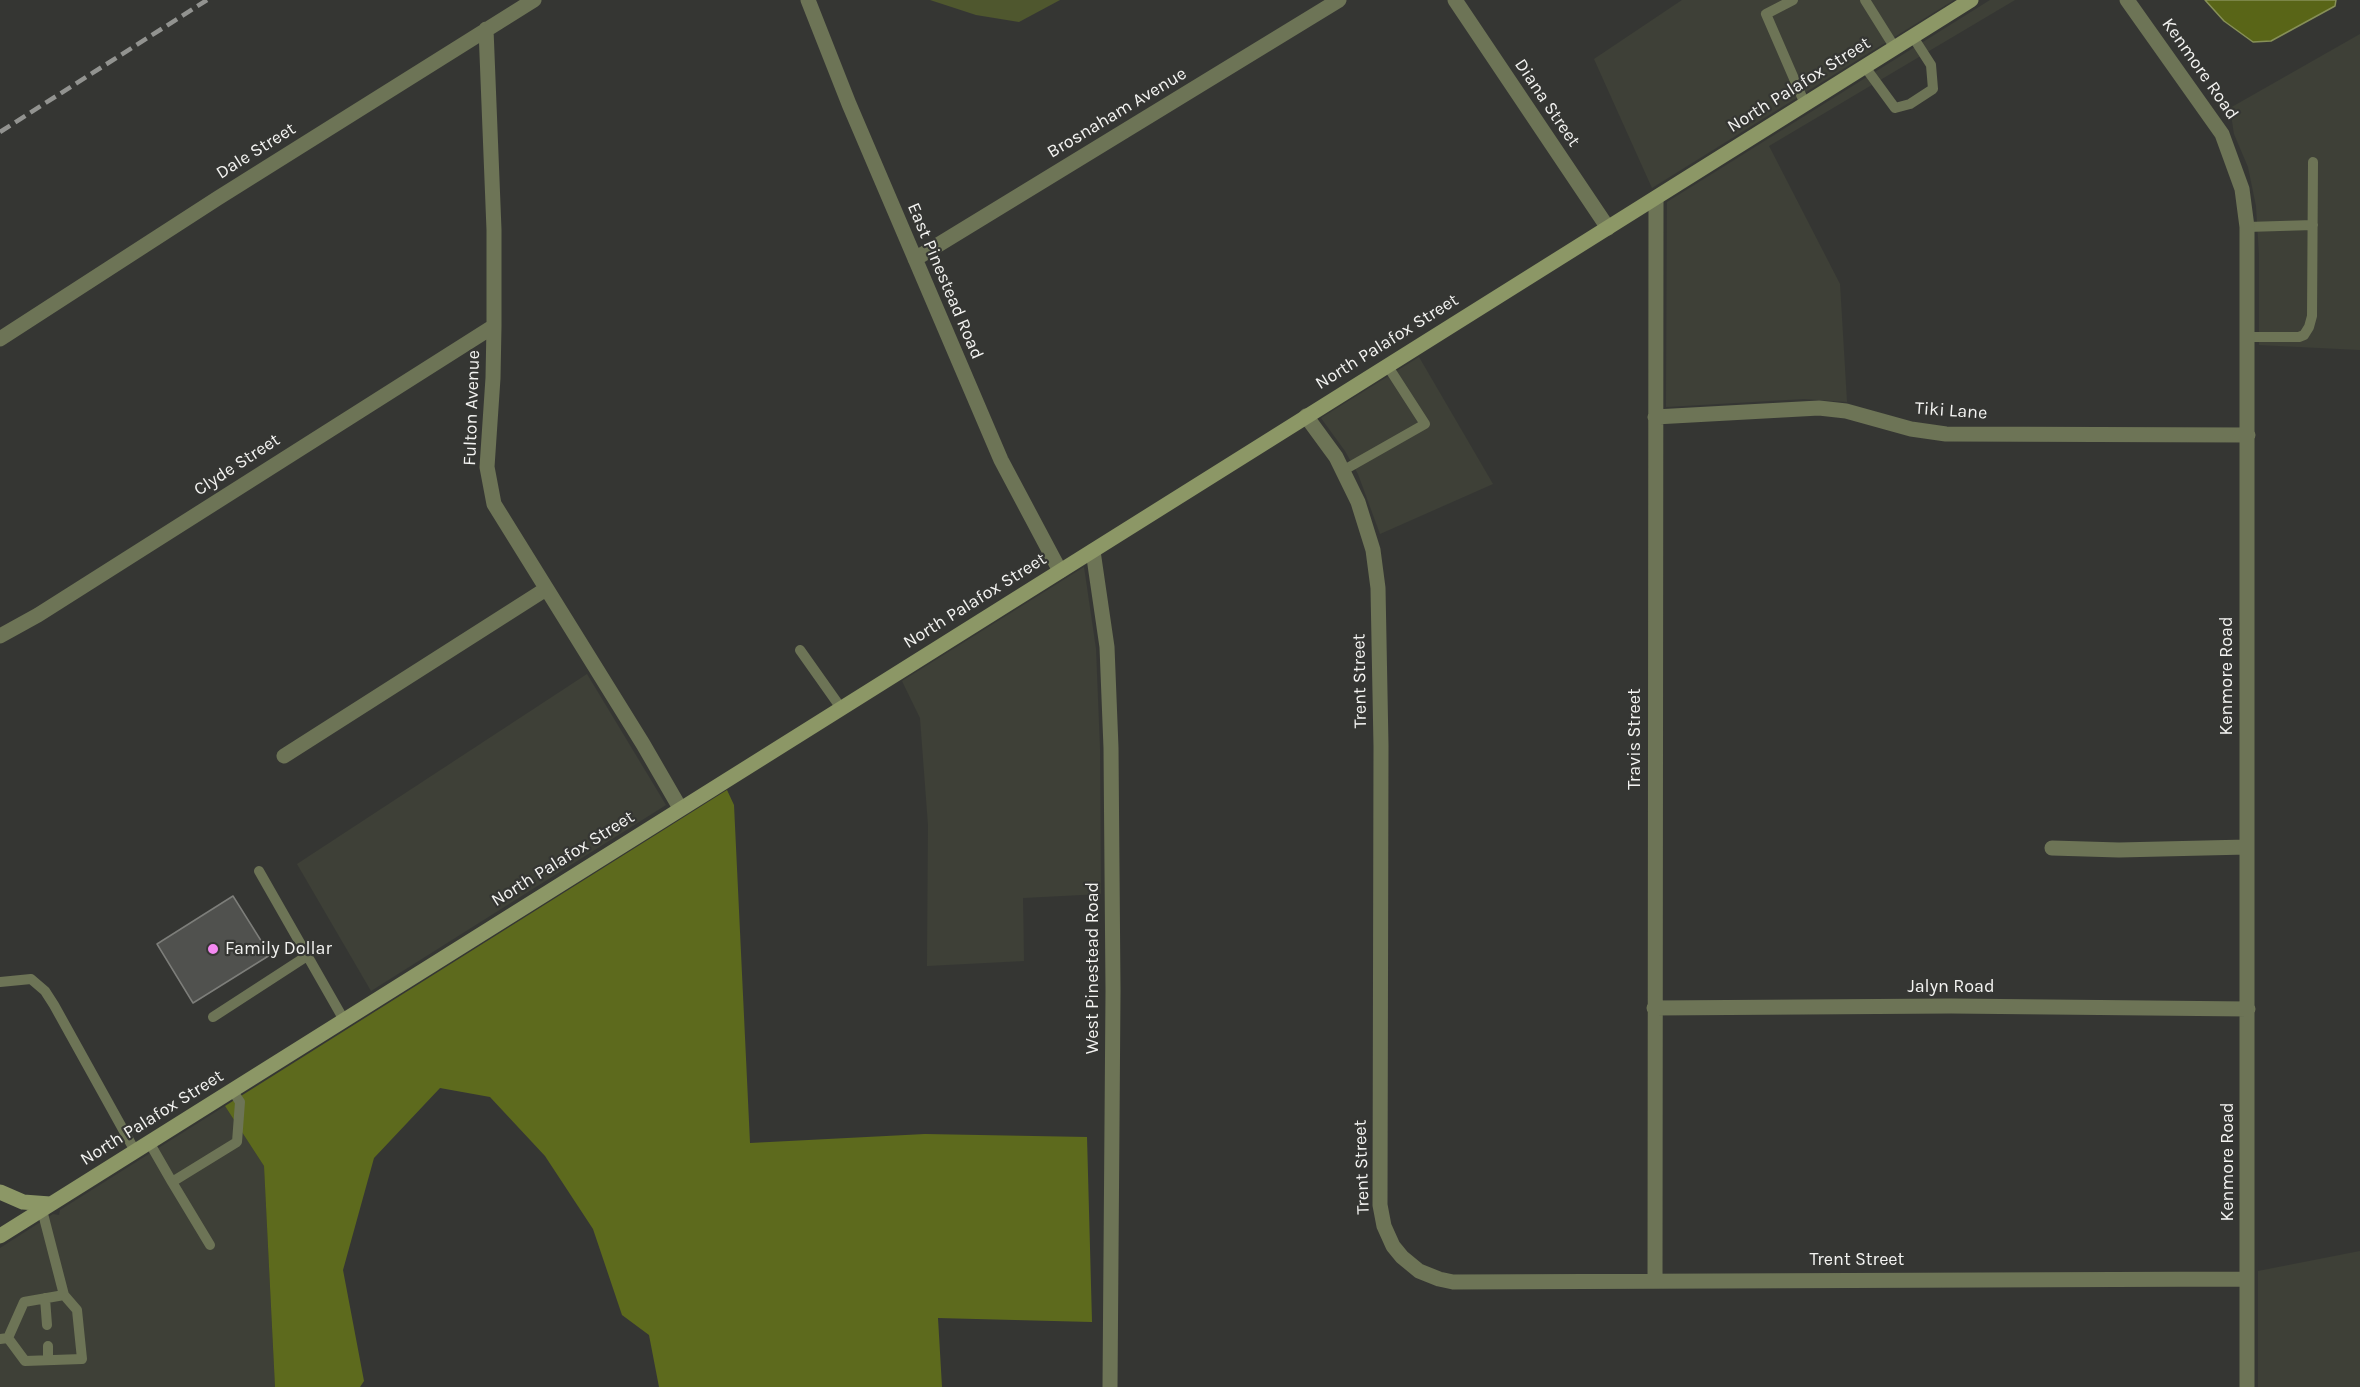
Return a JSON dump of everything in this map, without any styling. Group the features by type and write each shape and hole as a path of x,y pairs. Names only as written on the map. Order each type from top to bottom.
{"main road":[{"name":"North Palafox Street","path":"0,1236 1913,37 1965,2"},
{"path":"0,1192 23,1202 46,1207"}],"street":[{"name":"Dale Street","path":"0,339 218,198 534,0"},
{"name":"East Pinestead Road","path":"808,0 1001,460 1059,572"},
{"name":"Brosnaham Avenue","path":"915,259 1339,0"},
{"name":"Diana Street","path":"1455,0 1608,228"},
{"name":"Kenmore Road","path":"2127,0 2222,134 2242,189 2247,227 2247,1387"},
{"name":"Fulton Avenue","path":"486,29 494,230 493,378 487,467 494,504 643,744 680,808"},
{"name":"Travis Street","path":"1655,1280 1656,198"},
{"name":"Clyde Street","path":"0,636 39,615 494,326"},
{"name":"Tiki Lane","path":"1655,417 1818,408 1846,411 1911,429 1946,434 2248,435"},
{"name":"Trent Street","path":"1306,416 1344,470 1366,525 1378,588 1380,1205 1384,1226 1393,1246 1402,1257 1419,1271 1453,1282 2247,1280"},
{"name":"West Pinestead Road","path":"1093,550 1107,647 1111,748 1113,1015 1110,1387"},
{"path":"284,756 546,589"},
{"path":"2052,848 2119,850 2247,847"},
{"name":"Jalyn Road","path":"1654,1008 1951,1006 2248,1009"}],"lane":[{"path":"1793,0 1766,14 1805,104"},
{"path":"1870,2 1895,48"},
{"path":"1865,67 1895,108 1910,104 1933,89 1931,65 1913,37"},
{"path":"2248,337 2299,337 2304,336 2309,327 2312,316 2313,162"},
{"path":"2247,227 2313,225"},
{"path":"1344,470 1425,424 1387,365"},
{"path":"800,650 841,708"},
{"path":"259,871 344,1020"},
{"path":"213,1017 308,956"},
{"path":"0,982 31,979 45,992 135,1151"},
{"path":"172,1182 237,1142 240,1102 232,1090"},
{"path":"149,1142 210,1245"},
{"path":"46,1207 64,1295 76,1310 81,1359 25,1361 4,1338 24,1302 64,1295"},
{"path":"45,1298 47,1325"},
{"path":"48,1347 48,1360"}],"shaded area":[{"path":"930,0 1060,0 1019,22 976,15"},
{"path":"1682,0 1954,0 1652,188 1594,59"},
{"path":"1990,0 2015,0 1769,146 1840,284 1847,402 1804,399 1666,407 1667,202"},
{"path":"2205,0 2336,0 2335,6 2271,41 2253,42 2224,21"},
{"path":"2360,34 2360,350 2259,345 2259,254 2256,206 2248,167 2234,134 2230,108"},
{"path":"1419,357 1493,484 1380,534 1358,474 1345,451 1321,418"},
{"path":"1084,567 1096,649 1100,749 1101,894 1023,898 1024,961 927,966 928,825 920,718 902,681"},
{"path":"587,674 666,805 371,991 297,864"},
{"path":"727,790 734,805 750,1143 925,1134 1087,1137 1092,1322 938,1318 942,1387 659,1387 649,1335 622,1315 593,1229 545,1156 490,1097 440,1088 374,1158 343,1270 364,1381 360,1387 275,1387 264,1166 225,1106"},
{"path":"225,1106 264,1166 275,1387 0,1387 0,1248 53,1214 59,1215 60,1210"},
{"path":"2360,1251 2360,1387 2258,1387 2258,1271"}],"building":[{"name":"Family Dollar","path":"233,896 270,955 193,1003 157,944"}],"railway":[{"path":"0,132 207,0"}],"place":[{"name":"Family Dollar","path":"213,949"}]}
